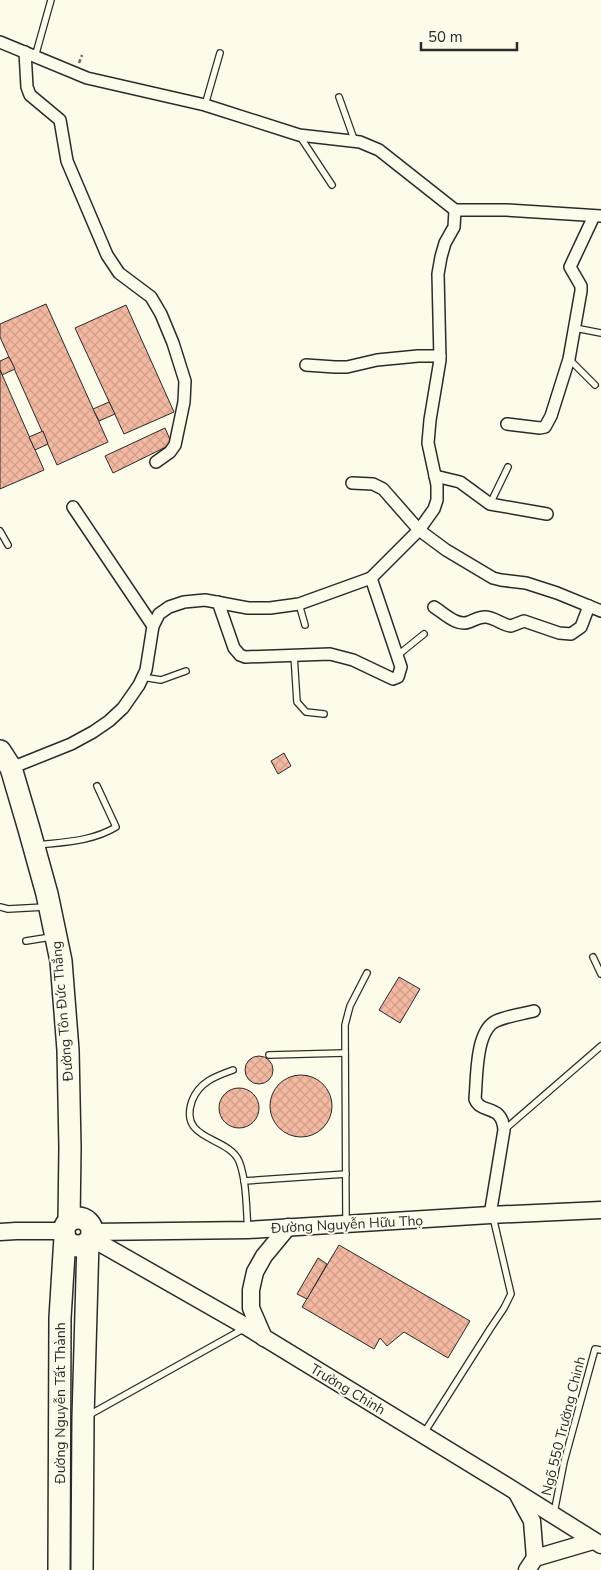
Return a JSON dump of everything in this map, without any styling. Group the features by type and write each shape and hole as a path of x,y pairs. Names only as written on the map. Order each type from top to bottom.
{"highway":[{"name":"Đường Tôn Đức Thắng","path":"6,759 34,846 50,907 61,962 68,1050 70,1148 66,1230"},
{"path":"66,1230 74,1218 84,1219 92,1227 91,1237"},
{"name":"Đường Nguyễn Tất Thành","path":"59,1570 60,1328 66,1230"},
{"name":"Đường Nguyễn Tất Thành","path":"82,1570 83,1418 91,1237"}],"main road":[{"name":"Đường Nguyễn Hữu Thọ","path":"91,1237 601,1210"},
{"path":"264,1338 251,1308 251,1290 255,1272 264,1256 288,1227"},
{"path":"0,1232 66,1230"},
{"name":"Trường Chinh","path":"91,1237 247,1327 424,1434 597,1543"},
{"path":"516,1491 532,1520 531,1564 597,1543"}],"street":[{"path":"0,42 87,78 205,105 299,135 369,145 379,150 455,210 506,210 598,216 570,267 581,286 581,291 569,359 551,416 545,427 536,428 507,424"},
{"path":"30,54 27,87 30,95 60,120 67,161 107,255 119,273 151,297 161,314 186,381 184,402 175,445 170,452 156,462"},
{"path":"6,759 72,744 93,732 122,708 139,685 146,670 152,626 159,614 169,607 184,602 205,600 248,608 270,608 299,604 371,578 419,530 434,509 437,500 437,485 428,443 440,356 438,274 445,243 454,227 455,210"},
{"path":"306,365 347,367 377,360 440,356"},
{"path":"435,476 460,482 490,504 547,514"},
{"path":"352,483 373,484 382,489 419,530 446,550 493,578 526,583 601,611"},
{"path":"72,507 152,626"},
{"path":"218,602 234,648 240,655 245,657 330,654 344,656 393,679 398,677 401,667 371,578"},
{"path":"434,606 453,620 462,624 484,617 511,626 524,621 559,633 571,634 581,627 590,606"},
{"path":"491,1215 504,1123 500,1115 476,1103 481,1043 485,1034 495,1022 534,1011"}],"lane":[{"path":"30,54 51,0"},
{"path":"205,105 220,53"},
{"path":"339,97 355,142"},
{"path":"299,135 332,185"},
{"path":"575,328 601,333"},
{"path":"569,359 595,385"},
{"path":"490,504 508,467"},
{"path":"0,531 8,545"},
{"path":"299,604 305,626"},
{"path":"398,655 424,634"},
{"path":"294,655 297,702 306,712 324,714"},
{"path":"142,677 161,680 186,671"},
{"path":"34,846 84,839 104,834 116,827 96,786"},
{"path":"0,907 8,909 50,907"},
{"path":"26,941 56,936"},
{"path":"593,957 601,974"},
{"path":"346,1224 345,1026 350,1006 367,973"},
{"path":"504,1130 601,1046"},
{"path":"269,1055 345,1053"},
{"path":"233,1070 213,1077 201,1086 189,1110 192,1123 197,1130 204,1137 233,1151 239,1161 244,1181 248,1230"},
{"path":"244,1181 346,1174"},
{"path":"424,1434 512,1294 491,1215"},
{"path":"83,1418 247,1327"},
{"name":"Ngõ 550 Trường Chinh","path":"554,1515 564,1462 595,1349 601,1350"}],"building":[{"path":"46,304 108,442 57,465 0,337 0,324"},
{"path":"126,305 174,412 124,434 75,328"},
{"path":"9,357 15,369 2,375 0,361"},
{"path":"0,370 44,470 0,489"},
{"path":"109,402 115,414 99,421 93,409"},
{"path":"165,428 172,444 113,473 105,456"},
{"path":"43,431 48,444 35,450 29,437"},
{"path":"284,753 291,766 278,774 271,761"},
{"path":"399,977 420,989 400,1023 379,1010"},
{"path":"259,1056 269,1060 273,1070 269,1080 259,1084 249,1080 245,1070 249,1060"},
{"path":"301,1075 313,1077 323,1084 330,1094 332,1106 330,1118 323,1128 313,1135 301,1137 289,1135 279,1128 272,1118 270,1106 272,1094 279,1084 289,1077"},
{"path":"243,1088 250,1091 256,1097 259,1108 258,1116 250,1125 243,1128 235,1128 228,1125 220,1116 219,1104 222,1097 231,1089"},
{"path":"339,1245 470,1321 448,1358 404,1332 387,1346 380,1338 374,1349 302,1307"},
{"path":"318,1258 327,1264 307,1299 297,1294"}]}
